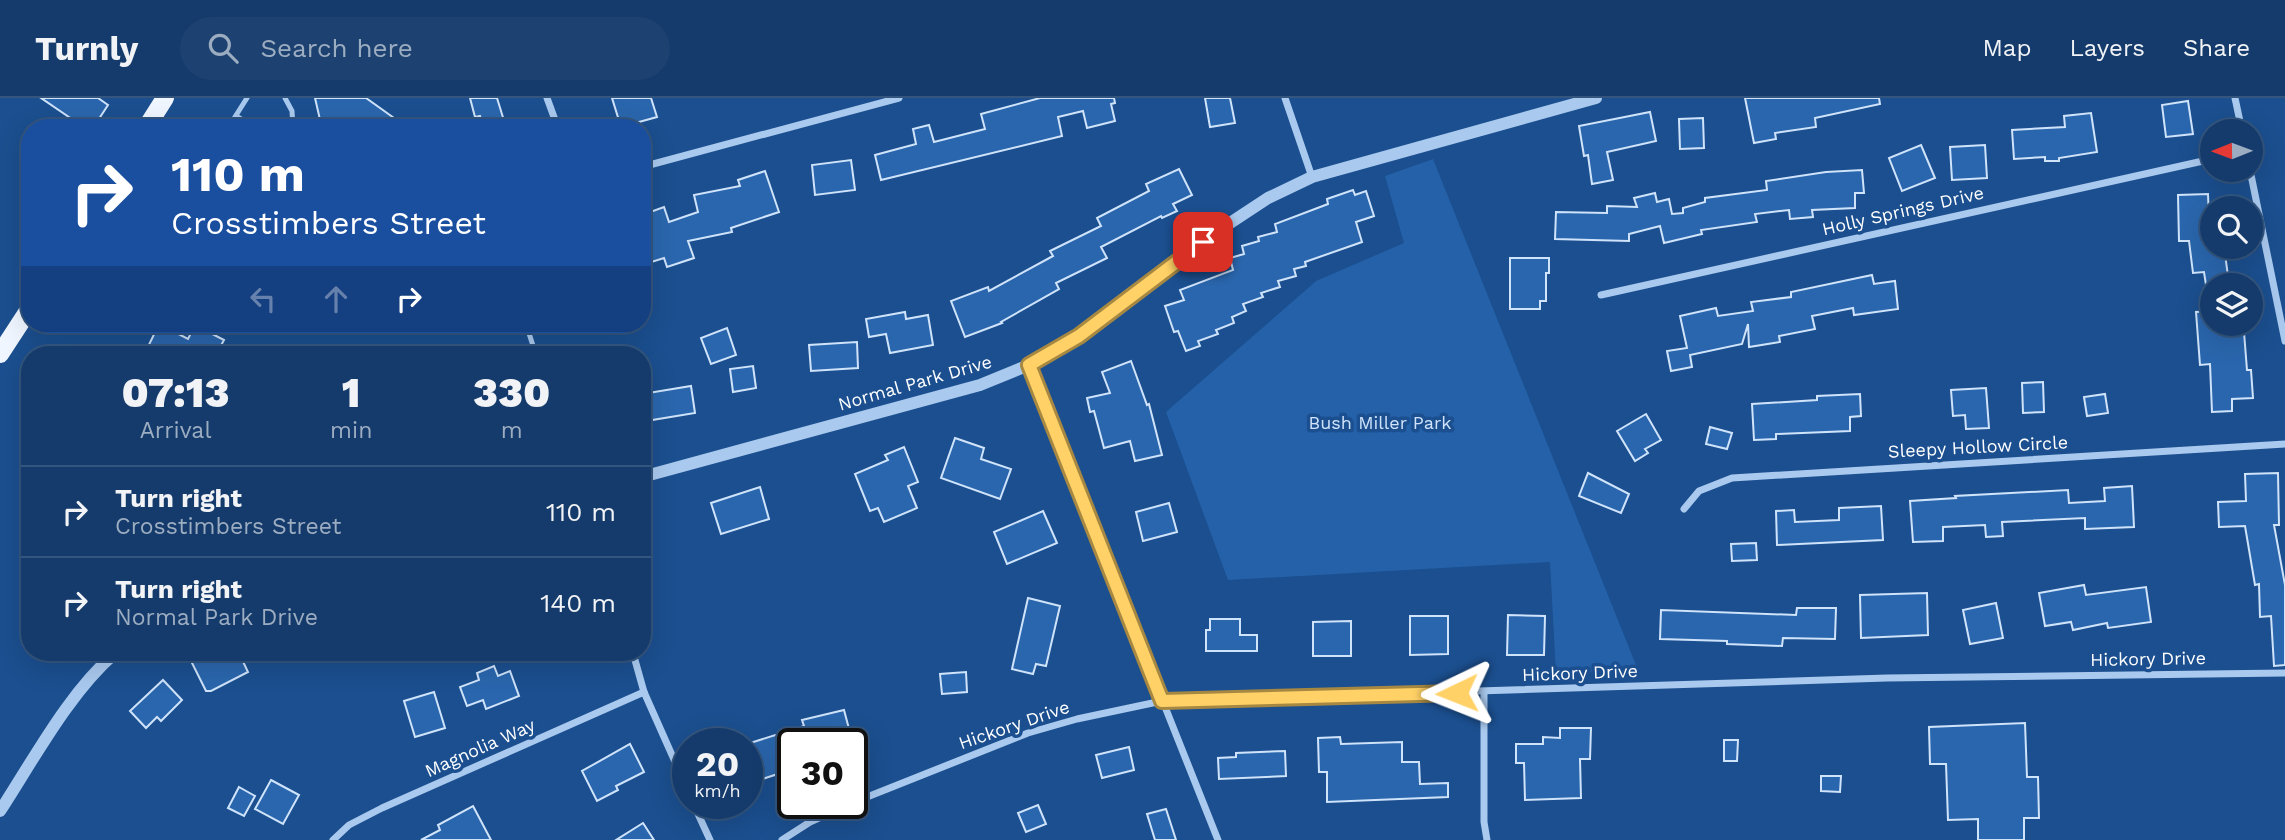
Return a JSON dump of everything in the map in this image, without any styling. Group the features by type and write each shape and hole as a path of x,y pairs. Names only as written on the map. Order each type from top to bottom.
{"main road":[{"path":"152,119 165,98"},
{"path":"0,354 21,322"}],"street":[{"path":"547,98 555,119"},
{"path":"651,164 874,101 899,98"},
{"path":"1284,98 1311,177"},
{"name":"Normal Park Drive","path":"651,475 980,385 1029,365 1079,336 1224,227 1268,198 1311,177 1596,98"},
{"path":"2235,98 2239,119"},
{"name":"Holly Springs Drive","path":"1601,295 2200,162"},
{"path":"2252,182 2285,341"},
{"path":"1029,365 1219,840"},
{"name":"Sleepy Hollow Circle","path":"1684,509 1699,491 1732,478 2285,444"},
{"path":"0,811 74,698 105,661"},
{"path":"635,661 644,692 672,755"},
{"name":"Hickory Drive","path":"868,797 1028,733 1077,719 1162,701 1901,678 2285,673"},
{"name":"Magnolia Way","path":"333,840 349,825 382,808 644,692"},
{"path":"1484,692 1484,822 1487,840"},
{"path":"700,819 710,840"},
{"name":"Hickory Drive","path":"782,840 817,819"}],"lane":[{"path":"234,119 247,98"},
{"path":"285,98 292,111 292,119"},
{"path":"236,116 241,119"}],"green space":[{"name":"Bush Miller Park","path":"1433,159 1638,670 1556,674 1550,562 1228,580 1166,412 1316,281 1404,243 1385,176"}],"building":[{"path":"41,98 98,98 108,105 99,119 72,119"},
{"path":"315,98 366,98 395,119 320,119"},
{"path":"470,98 497,98 503,119 475,117"},
{"path":"612,98 651,98 657,117 619,119"},
{"path":"1040,98 1114,98 1115,103 1111,104 1115,121 1087,128 1083,111 1058,117 1062,136 881,180 875,155 916,144 913,129 929,125 934,142 985,129 981,114"},
{"path":"1205,98 1230,98 1235,123 1210,127"},
{"path":"1745,98 1879,98 1880,104 1815,118 1816,127 1775,133 1776,139 1754,143"},
{"path":"2188,101 2193,134 2166,137 2162,105"},
{"path":"1650,112 1656,141 1607,152 1613,180 1592,184 1588,155 1584,156 1579,126"},
{"path":"2091,113 2097,152 2059,158 2059,161 2045,161 2045,157 2014,159 2012,130 2065,127 2064,116"},
{"path":"1703,118 1704,148 1680,149 1679,119"},
{"path":"1921,145 1935,178 1902,191 1889,158"},
{"path":"1985,145 1987,178 1952,180 1950,147"},
{"path":"851,160 855,190 815,195 812,165"},
{"path":"1179,169 1192,195 1173,204 1177,211 1162,218 1161,216 1101,247 1107,258 1056,283 1059,289 1002,323 965,337 951,301 988,287 989,291 1053,256 1050,251 1101,226 1097,218 1149,191 1146,184"},
{"path":"1862,170 1864,193 1855,193 1855,208 1812,210 1813,217 1790,219 1789,210 1755,214 1757,222 1701,230 1702,234 1664,243 1660,226 1629,234 1629,241 1555,239 1556,212 1607,213 1607,206 1637,207 1634,198 1655,193 1657,202 1669,199 1672,214 1683,213 1683,208 1705,202 1705,198 1767,190 1766,181 1826,172"},
{"path":"765,171 779,212 731,228 732,232 688,241 694,258 667,267 664,258 651,262 651,212 664,207 669,222 698,212 694,195 740,186 738,180"},
{"path":"1353,190 1355,195 1366,191 1374,216 1356,222 1362,242 1305,262 1306,266 1294,269 1296,276 1278,281 1280,287 1261,293 1263,297 1243,304 1246,311 1232,317 1234,323 1216,330 1218,334 1198,341 1200,346 1186,351 1178,331 1174,332 1165,306 1184,300 1180,290 1233,270 1230,258 1244,254 1242,246 1259,241 1258,237 1277,232 1275,224 1328,204 1327,199"},
{"path":"2208,194 2200,196 2200,259 2226,259 2228,273 2193,273 2189,241 2179,241 2178,195"},
{"path":"1510,258 1549,258 1546,301 1540,301 1540,309 1510,309"},
{"path":"1872,275 1874,284 1895,281 1898,309 1854,315 1853,308 1812,316 1815,329 1779,336 1780,342 1749,347 1748,324 1742,344 1690,355 1692,367 1671,371 1667,351 1687,348 1680,316 1716,308 1718,316 1753,311 1751,302 1791,297 1791,292"},
{"path":"905,312 906,319 928,315 933,345 890,353 886,334 869,337 866,319"},
{"path":"2196,312 2200,312 2200,336 2244,336 2253,398 2232,399 2232,411 2212,412 2210,364 2200,365"},
{"path":"727,328 736,355 711,364 701,338"},
{"path":"155,333 176,333 188,339 191,333 210,333 224,340 221,346 148,346"},
{"path":"857,342 858,368 811,371 809,345"},
{"path":"1131,361 1147,405 1149,404 1162,455 1135,461 1130,441 1104,448 1094,411 1090,412 1087,398 1110,393 1102,372"},
{"path":"753,366 756,388 733,392 730,369"},
{"path":"2043,382 2044,412 2023,413 2022,383"},
{"path":"691,386 695,413 651,420 651,393"},
{"path":"1986,388 1989,428 1966,429 1965,415 1953,416 1951,390"},
{"path":"1860,394 1861,416 1850,417 1850,431 1776,434 1776,439 1754,440 1752,404"},
{"path":"2105,394 2108,413 2087,416 2084,397"},
{"path":"1646,414 1661,440 1645,449 1648,453 1635,461 1617,431"},
{"path":"1710,427 1732,433 1727,449 1706,444"},
{"path":"955,438 984,448 981,459 1011,469 1000,499 941,478"},
{"path":"904,447 918,482 908,486 917,508 884,522 878,508 870,511 855,474 888,460 885,455"},
{"path":"1588,473 1629,494 1621,513 1579,496"},
{"path":"2278,473 2279,525 2274,525 2285,585 2285,665 2274,666 2271,616 2260,617 2259,584 2255,585 2245,526 2219,527 2218,502 2246,501 2245,474"},
{"path":"2132,486 2134,527 2085,529 2085,518 2002,522 2003,536 1986,537 1985,525 1943,527 1943,541 1913,542 1910,501 2068,490 2069,503 2105,501 2104,488"},
{"path":"760,487 769,519 721,534 711,503"},
{"path":"1169,503 1177,532 1143,541 1136,512"},
{"path":"1881,506 1883,540 1777,545 1776,511 1794,510 1795,522 1839,520 1839,508"},
{"path":"1043,511 1057,543 1007,564 994,532"},
{"path":"1756,543 1757,560 1732,561 1731,544"},
{"path":"2084,585 2086,595 2146,587 2151,622 2108,628 2107,623 2073,630 2071,622 2045,626 2039,593"},
{"path":"1927,593 1928,635 1861,638 1860,595"},
{"path":"1028,598 1060,606 1046,666 1036,664 1033,674 1012,669"},
{"path":"1996,603 2003,638 1970,644 1963,610"},
{"path":"1797,608 1836,608 1835,639 1783,638 1782,646 1660,639 1661,610 1796,615"},
{"path":"1508,615 1545,616 1544,655 1507,655"},
{"path":"1410,616 1448,616 1448,654 1410,655"},
{"path":"1210,619 1240,619 1240,635 1257,635 1257,651 1206,651 1206,630 1210,630"},
{"path":"1351,621 1351,656 1313,656 1313,622"},
{"path":"191,661 243,661 248,672 206,691"},
{"path":"494,666 498,676 510,671 519,696 486,709 483,700 467,706 460,687 479,680 477,673"},
{"path":"966,672 967,692 942,694 940,674"},
{"path":"163,680 182,700 161,721 157,717 146,728 130,711"},
{"path":"434,692 445,728 415,737 404,701"},
{"path":"844,710 849,728 798,728 804,726 802,720"},
{"path":"2025,723 2027,777 2038,777 2039,818 2024,818 2024,840 1978,840 1978,819 1948,820 1946,764 1930,764 1929,727"},
{"path":"1560,728 1591,728 1590,759 1580,759 1581,798 1525,800 1524,763 1516,763 1516,744 1543,744 1543,737 1560,738"},
{"path":"777,735 777,774 763,779 763,739"},
{"path":"1340,737 1341,744 1402,742 1402,762 1419,762 1420,784 1448,783 1448,797 1327,802 1327,772 1319,772 1318,738"},
{"path":"1724,740 1738,740 1737,761 1724,761"},
{"path":"630,744 644,772 616,786 618,790 597,801 582,771"},
{"path":"1129,747 1134,770 1102,778 1096,755"},
{"path":"1285,751 1286,776 1219,779 1218,758 1236,757 1236,753"},
{"path":"1821,776 1841,776 1840,792 1821,791"},
{"path":"271,780 299,795 283,824 255,809"},
{"path":"239,787 255,796 244,816 228,808"},
{"path":"1038,805 1046,824 1026,832 1018,813"},
{"path":"473,806 491,840 421,840 440,830 438,825"},
{"path":"1166,809 1176,840 1155,840 1147,814"},
{"path":"643,823 654,840 616,840"}],"route":[{"path":"1203,242 1079,336 1029,365 1162,701 1457,693"}]}
